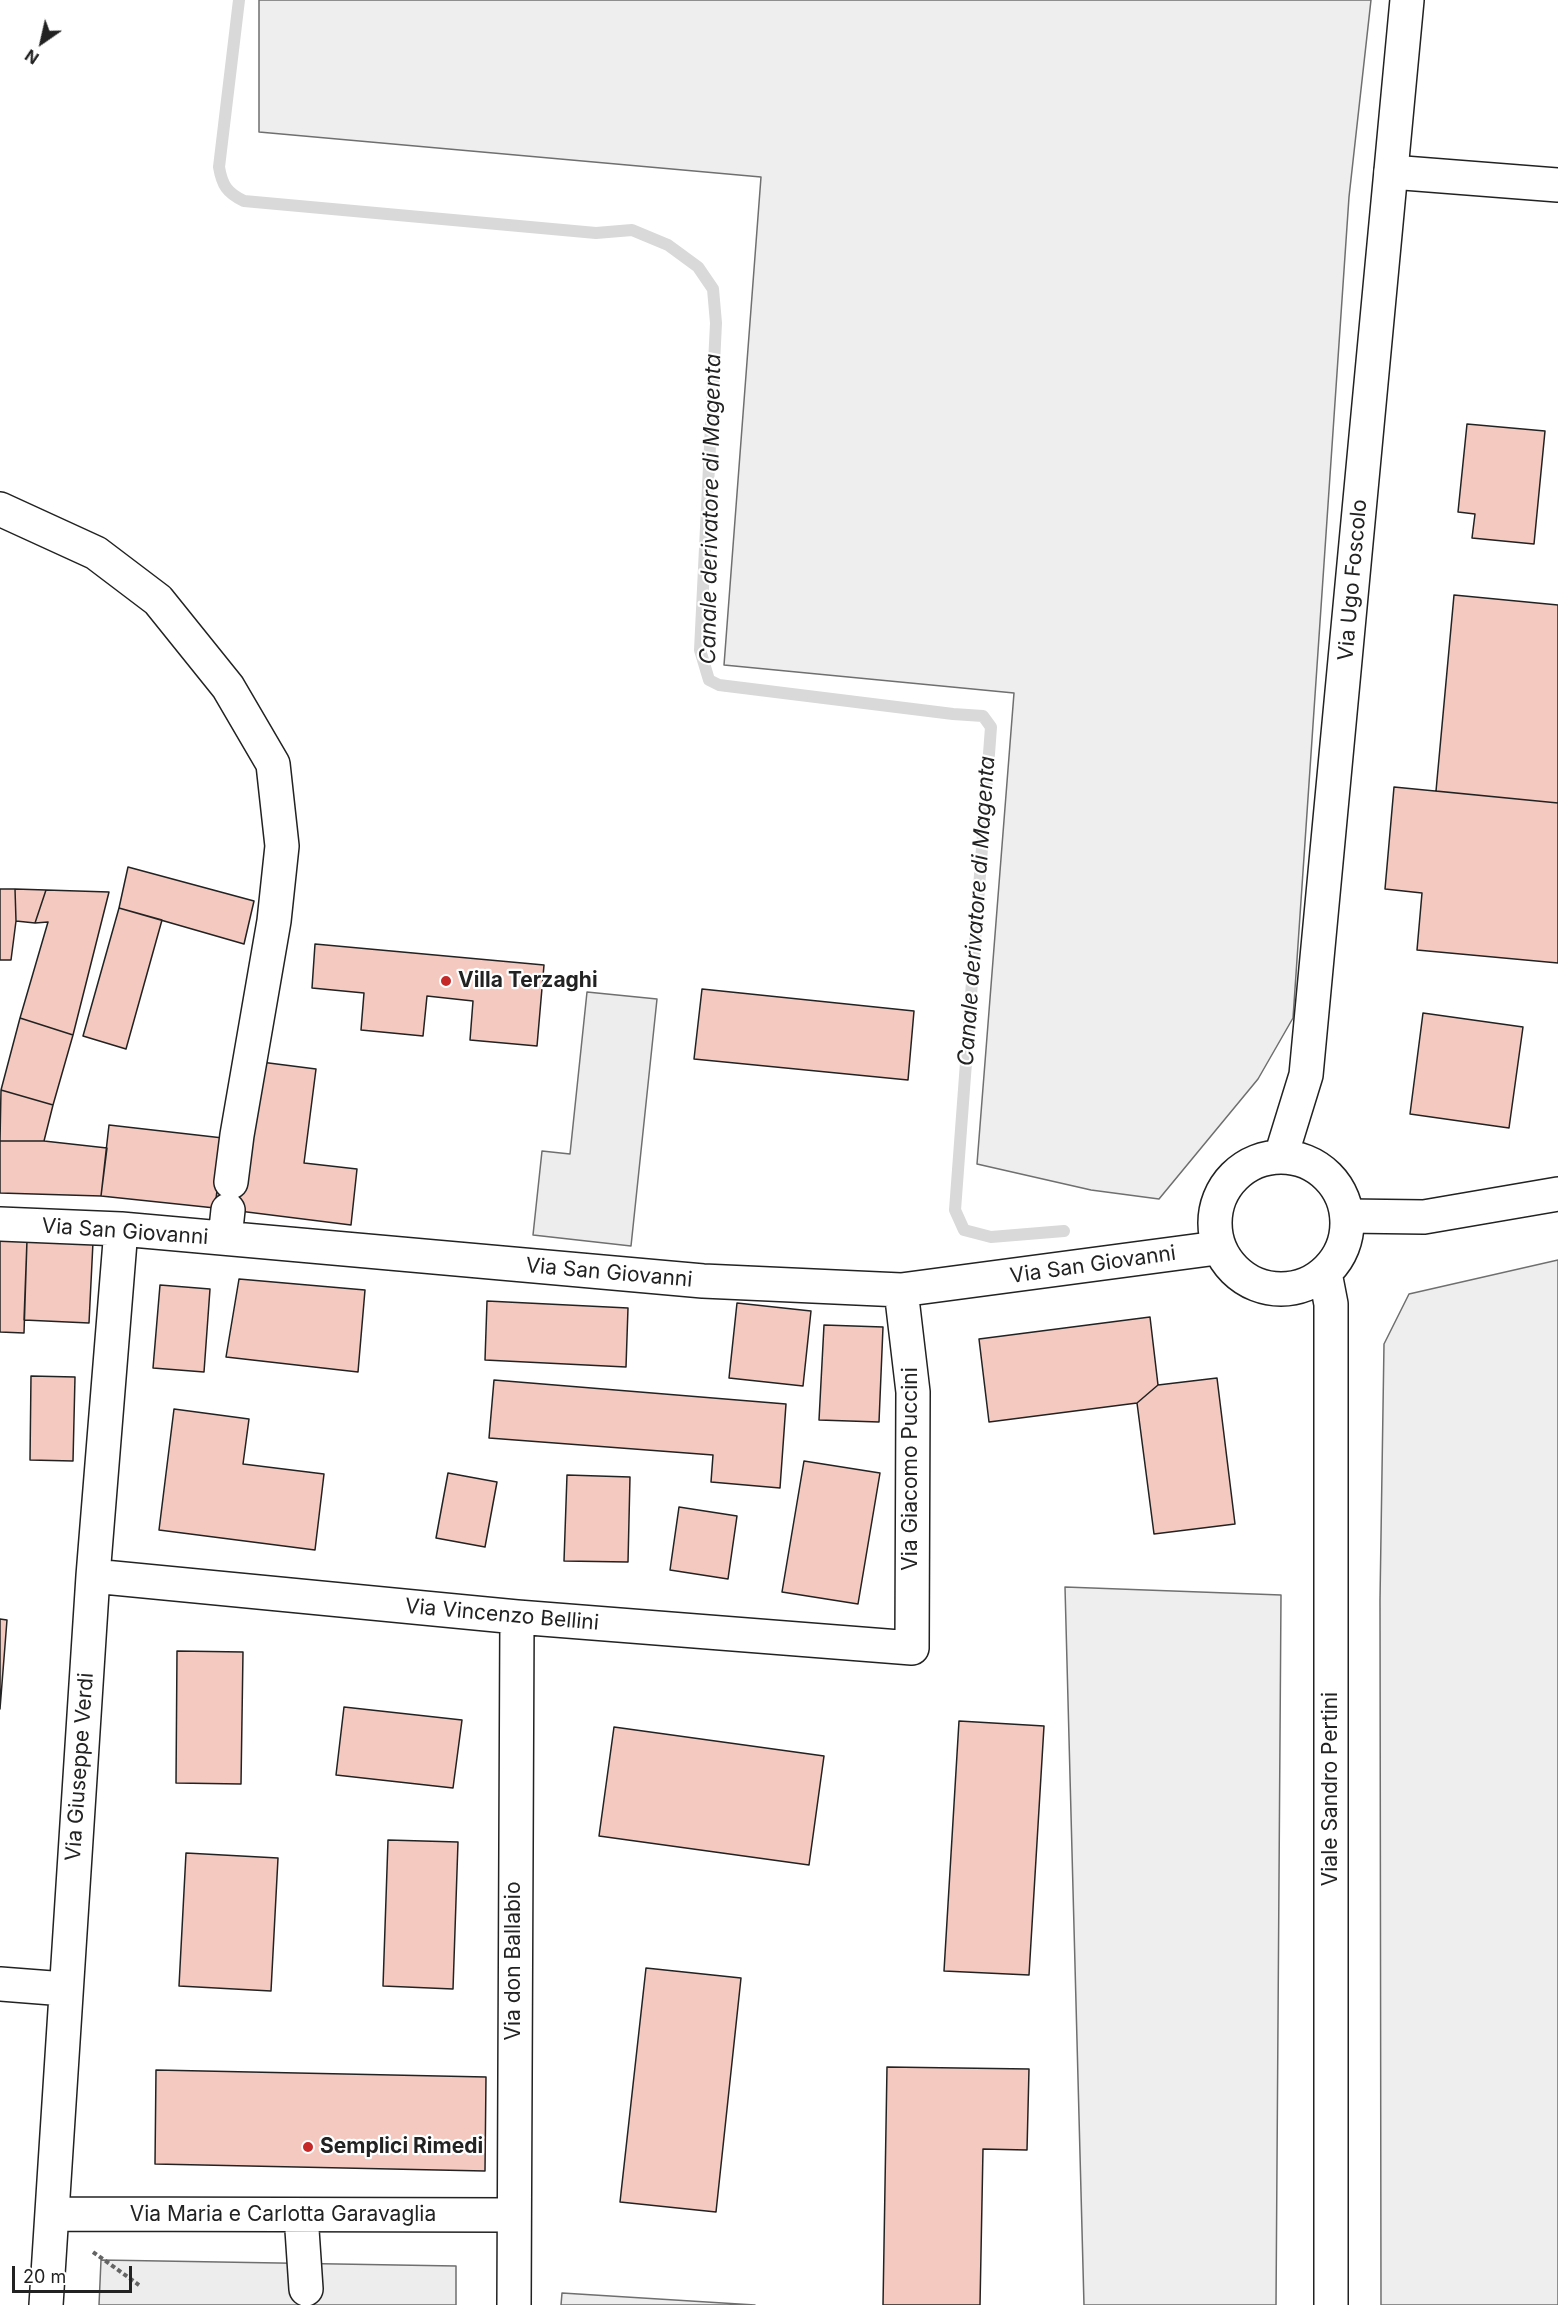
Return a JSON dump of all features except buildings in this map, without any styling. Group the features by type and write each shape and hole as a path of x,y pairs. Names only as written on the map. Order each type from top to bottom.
{"street":[{"name":"Via Ugo Foscolo","path":"1281,1156 1306,1075 1407,0"},
{"path":"1391,172 1558,185"},
{"path":"0,509 96,554 158,600 228,687 273,764 282,846 274,921 237,1135 228,1210"},
{"path":"1281,1156 1307,1162 1327,1175 1341,1193 1347,1216 1347,1233 1340,1255 1326,1273 1305,1285 1283,1290 1254,1284 1234,1271 1217,1248 1215,1211 1222,1190 1238,1172 1258,1160 1281,1156"},
{"path":"1347,1216 1424,1217 1558,1194"},
{"name":"Via San Giovanni","path":"0,1224 121,1229 228,1210 703,1281 902,1290 1217,1248"},
{"name":"Via Giuseppe Verdi","path":"46,2305 54,2214 65,1989 93,1576 121,1229"},
{"name":"Viale Sandro Pertini","path":"1326,1273 1331,1304 1331,2305"},
{"name":"Via Giacomo Puccini","path":"902,1290 913,1392 912,1648"},
{"name":"Via Vincenzo Bellini","path":"93,1576 517,1617 912,1648"},
{"name":"Via don Ballabio","path":"514,2305 512,2215 517,1617"},
{"path":"0,1984 65,1989"},
{"name":"Via Maria e Carlotta Garavaglia","path":"54,2214 512,2215"},
{"path":"301,2215 306,2289"}],"shaded area":[{"path":"259,0 1371,0 1349,197 1293,1018 1258,1079 1159,1199 1091,1190 977,1164 1014,693 724,665 761,177 259,132"},
{"path":"587,992 657,999 631,1246 533,1235 542,1151 570,1154"},
{"path":"1558,1260 1558,2305 1381,2305 1380,1600 1384,1344 1409,1294"},
{"path":"1065,1587 1281,1595 1276,2305 1084,2305"},
{"path":"101,2260 456,2266 456,2305 99,2305"},
{"path":"562,2293 755,2305 561,2305"}],"waterway":[{"name":"Canale derivatore di Magenta","path":"239,0 219,167 226,188 238,198 244,201 596,233 632,230 668,245 698,267 713,289 716,323 700,650 709,680 719,685 983,716 991,727 955,1210 964,1230 991,1237 1064,1231"}],"place":[{"name":"Villa Terzaghi","path":"446,981"},
{"name":"Semplici Rimedi","path":"308,2147"}]}
